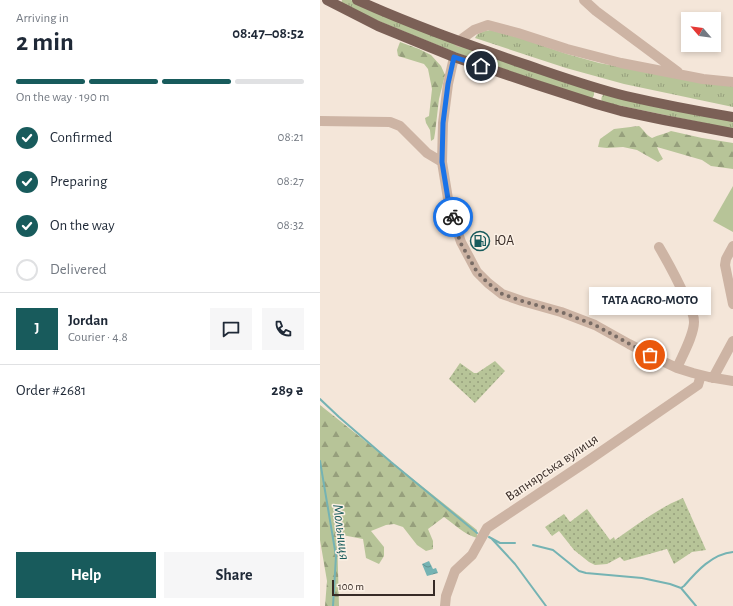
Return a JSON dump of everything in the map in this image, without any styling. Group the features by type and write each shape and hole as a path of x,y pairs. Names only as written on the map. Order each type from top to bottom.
{"main road":[{"path":"357,0 382,12 459,42 600,89 654,102 733,117"},
{"path":"333,1 378,26 454,57 596,104 664,120 733,133"},
{"path":"596,104 600,89"}],"street":[{"path":"584,0 596,11 682,74"},
{"path":"459,42 474,30 488,25 620,63 703,79 733,82"},
{"path":"454,57 448,84 443,123 442,162 449,205 460,242 477,272 502,294 561,312 595,325 677,368 701,376 733,380"},
{"path":"320,121 390,122 400,126 427,152 442,162"},
{"path":"733,246 726,259 725,265 733,304"},
{"path":"659,247 683,292 692,312 694,321 688,343 677,368"},
{"path":"713,378 733,341"},
{"name":"Вапнярська вулиця","path":"445,606 446,596 455,572 474,552 487,528 698,385 701,376"}],"green space":[{"path":"342,0 351,0 381,13 594,91 594,95 592,99 457,53 341,4"},
{"path":"490,30 599,63 704,82 733,85 733,107 624,84 566,68 475,38 479,33"},
{"path":"400,42 431,55 441,66 445,75 439,99 434,139 431,141 430,130 425,118 429,116 432,89 428,69 424,64 398,56 397,50"},
{"path":"604,94 733,120 733,129 602,102 602,96"},
{"path":"639,126 652,138 671,131 733,143 733,169 711,166 702,160 657,147 663,159 658,162 637,150 623,147 598,147 600,139 614,129"},
{"path":"733,186 733,232 713,221"},
{"path":"495,361 505,371 475,403 449,379 460,363 474,373 477,373"},
{"path":"320,405 477,530 477,538 464,532 444,517 428,529 433,541 433,549 426,551 417,545 403,527 394,524 386,525 371,531 384,547 384,556 379,564 366,558 363,539 337,534 339,606 325,606 327,581 320,540"},
{"path":"683,498 706,550 692,552 674,564 667,549 624,561 620,557 607,564 595,565 574,550 559,531 552,536 545,527 564,514 570,522 587,509 610,540 614,537 615,540 656,512"}],"water":[{"path":"429,561 433,569 436,568 438,573 427,576 422,564"}],"waterway":[{"path":"320,399 391,462 477,533"},
{"name":"Мольниця","path":"320,461 336,556 333,606"},
{"path":"489,537 500,543 515,543"},
{"path":"492,539 515,564 546,606"},
{"path":"533,545 553,550 579,571 586,573 642,578 681,588 696,606"},
{"path":"681,588 706,564 718,556 733,552"}],"way so far":[{"path":"453,217 460,242 477,272 502,294 561,312 595,325 650,355"}],"place":[{"name":"ЮА","path":"480,241"},
{"name":"TATA AGRO-MOTO","path":"650,355"}],"route":[{"path":"453,217 449,205 442,162 443,123 448,84 454,57 481,66"}]}
